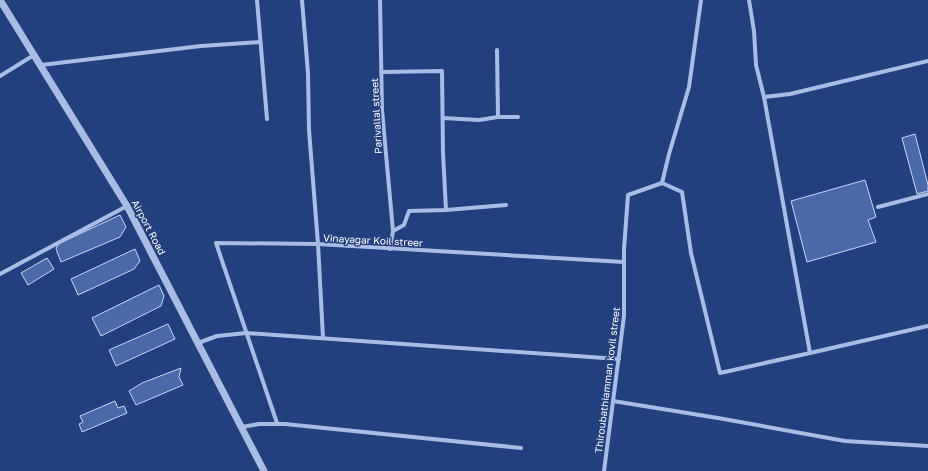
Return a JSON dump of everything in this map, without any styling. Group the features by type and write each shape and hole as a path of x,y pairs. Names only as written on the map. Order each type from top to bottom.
{"street":[{"name":"Airport Road","path":"0,0 127,206 264,471"},
{"path":"257,0 267,119"},
{"name":"Vinayagar Koil streer","path":"302,0 308,72 309,130 318,244 624,262"},
{"name":"Parivallal street","path":"380,0 382,110 393,231 390,249"},
{"path":"701,0 689,87 662,183 682,192 691,253 720,373 928,326"},
{"path":"749,0 754,31 756,65 764,97 810,353"},
{"path":"41,66 201,46 260,42"},
{"path":"496,50 498,117"},
{"path":"0,76 34,54"},
{"path":"764,97 790,94 928,62"},
{"path":"382,72 442,71 443,153 446,210"},
{"path":"443,118 479,120 498,117 518,117"},
{"name":"Thiroubathiamman kovil street","path":"604,471 624,316 624,262 628,195 662,183"},
{"path":"878,207 928,194"},
{"path":"393,231 404,225 409,211 446,210 506,205"},
{"path":"0,274 127,206"},
{"path":"277,423 216,244 318,244 323,338"},
{"path":"198,343 217,336 246,333 619,359"},
{"path":"614,401 845,441 928,446"},
{"path":"242,427 277,423 521,448"}],"building":[{"path":"915,134 928,185 928,191 917,194 902,138"},
{"path":"865,180 876,217 868,220 876,242 807,262 791,201"},
{"path":"120,215 126,227 120,237 61,262 56,249 58,244"},
{"path":"135,249 140,261 134,269 78,295 71,279"},
{"path":"47,258 54,269 28,285 21,273"},
{"path":"159,285 164,296 161,306 101,336 92,318"},
{"path":"168,324 175,339 116,366 109,350"},
{"path":"181,368 179,377 183,385 136,405 129,391 142,383"},
{"path":"115,401 118,408 124,406 127,413 82,432 79,424 83,422 80,416"}]}
